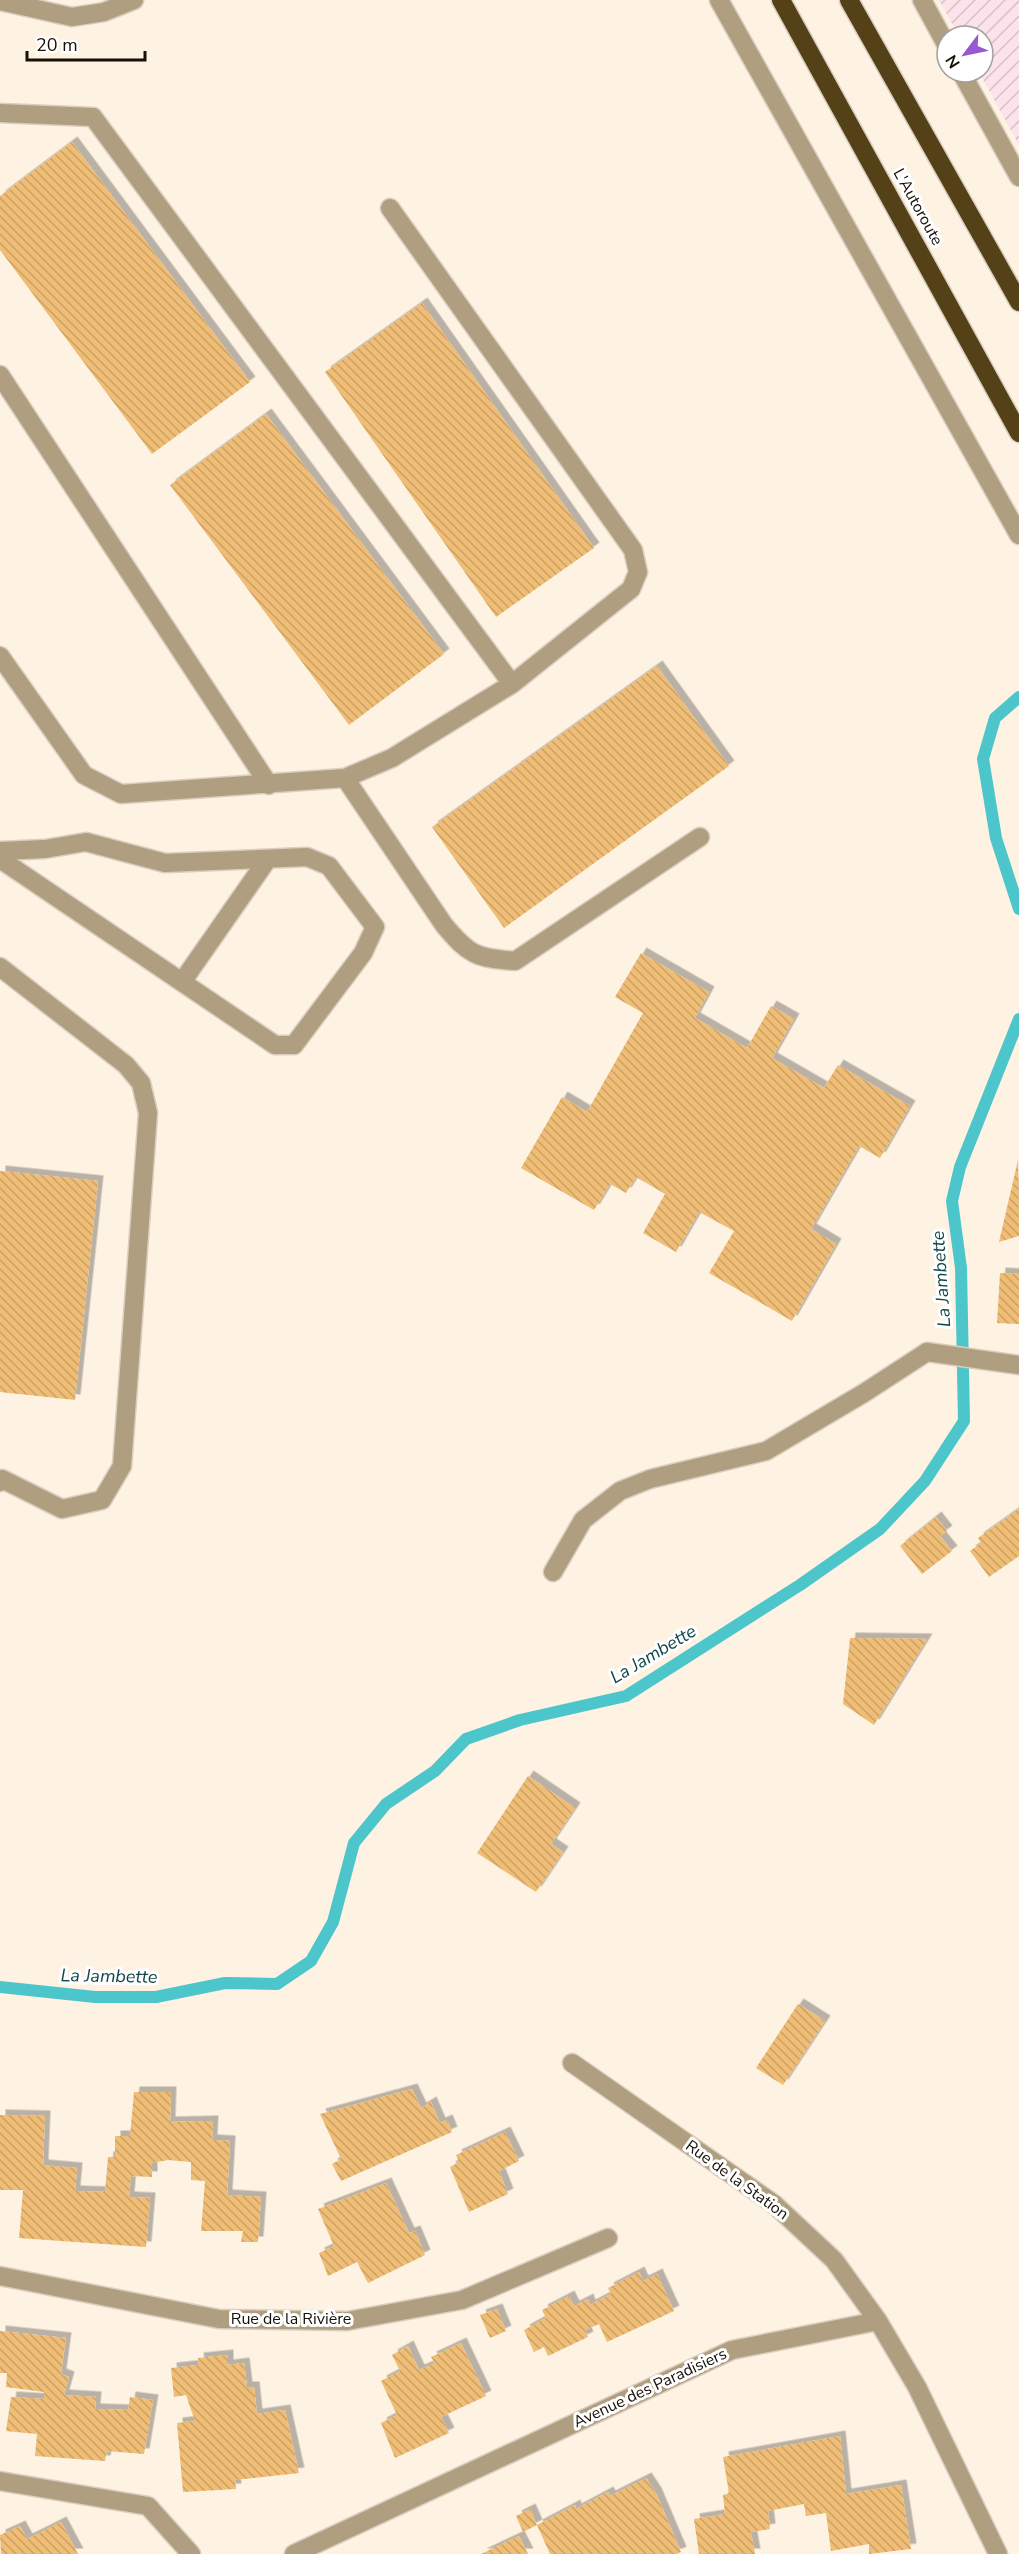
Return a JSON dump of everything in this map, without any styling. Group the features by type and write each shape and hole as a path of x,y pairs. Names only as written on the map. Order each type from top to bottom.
{"highway":[{"path":"774,0 846,116"},
{"name":"L'Autoroute","path":"782,0 1019,433"},
{"path":"851,0 885,66 1019,303"}],"street":[{"path":"0,1 72,17 104,12 134,0"},
{"path":"720,0 1019,535"},
{"path":"922,0 935,24"},
{"path":"968,84 1019,177"},
{"path":"0,113 93,117 512,684"},
{"path":"0,656 84,775 120,794 345,778 392,758 512,684 631,589 638,572 633,550 390,208"},
{"path":"0,375 269,785"},
{"path":"345,778 444,925 462,946 485,958 514,961 700,837"},
{"path":"0,851 45,849 86,842 165,863 307,857 329,866 375,927 363,953 294,1044 275,1046 0,859"},
{"path":"182,982 267,860"},
{"path":"0,967 126,1065 141,1083 148,1113 122,1466 102,1500 62,1509 1,1480"},
{"path":"553,1572 583,1520 620,1491 650,1479 766,1451 927,1352 1019,1365"},
{"name":"Rue de la Station","path":"573,2063 774,2204 834,2260 878,2321"},
{"name":"Rue de la Rivière","path":"0,2276 219,2319 347,2321 462,2300 608,2238"},
{"path":"878,2321 917,2387 998,2554"},
{"name":"Avenue des Paradisiers","path":"294,2554 732,2350 878,2321"},
{"path":"0,2481 148,2506 191,2554"}],"shaded area":[{"path":"939,0 1019,0 1019,145 986,84 995,84 995,24 952,24"}],"building":[{"path":"72,142 250,382 152,454 0,250 0,196"},
{"path":"422,303 594,548 496,617 325,372"},
{"path":"266,414 444,654 349,725 170,485"},
{"path":"657,666 729,766 504,928 432,827"},
{"path":"641,953 709,992 695,1018 747,1048 771,1006 794,1019 772,1058 824,1088 838,1065 910,1106 880,1158 859,1146 811,1229 836,1244 792,1321 709,1273 734,1231 699,1212 676,1252 643,1233 665,1194 636,1177 626,1193 610,1184 594,1210 521,1168 562,1097 587,1112 643,1013 615,997"},
{"path":"1018,1160 1019,1236 999,1242"},
{"path":"0,1171 98,1181 75,1400 0,1392"},
{"path":"1000,1273 1019,1274 1019,1324 997,1323"},
{"path":"1019,1509 1019,1556 989,1577 970,1551 981,1543 978,1538"},
{"path":"936,1517 947,1531 940,1536 952,1551 922,1574 900,1546"},
{"path":"850,1638 927,1639 874,1725 843,1704"},
{"path":"528,1776 575,1808 551,1844 563,1852 536,1892 477,1853"},
{"path":"798,2004 825,2021 783,2085 756,2068"},
{"path":"412,2089 421,2108 431,2102 440,2123 447,2120 452,2132 341,2181 332,2164 341,2159 320,2114"},
{"path":"134,2092 171,2092 170,2122 213,2121 212,2140 230,2141 227,2195 261,2197 258,2242 241,2242 243,2231 201,2231 205,2181 191,2180 191,2162 168,2160 152,2163 152,2177 131,2176 129,2197 150,2198 146,2247 19,2238 23,2190 0,2190 0,2115 45,2116 43,2165 77,2168 75,2191 105,2192 108,2157 115,2157 115,2136 130,2136"},
{"path":"505,2132 519,2161 499,2171 508,2194 469,2212 450,2167 459,2162 456,2155"},
{"path":"386,2183 409,2233 415,2231 425,2255 368,2283 357,2262 328,2276 319,2253 334,2246 318,2209"},
{"path":"639,2272 643,2281 657,2274 674,2311 607,2342 599,2324 585,2330 588,2337 548,2356 544,2347 534,2352 524,2330 546,2318 542,2310 569,2296 574,2306 588,2299 590,2305 611,2294 608,2288"},
{"path":"497,2309 506,2331 490,2338 480,2315"},
{"path":"0,2331 66,2338 61,2374 69,2377 64,2395 96,2397 95,2409 128,2410 130,2397 153,2400 144,2454 107,2451 105,2461 35,2456 37,2434 6,2431 11,2397 44,2399 44,2392 6,2387 7,2373 0,2373"},
{"path":"461,2343 486,2396 441,2417 449,2433 395,2458 381,2423 397,2415 381,2381 400,2371 392,2355 408,2346 419,2370 435,2363 431,2357"},
{"path":"228,2355 228,2365 244,2363 247,2387 254,2387 257,2414 285,2410 299,2473 235,2480 236,2489 183,2492 177,2423 195,2421 186,2395 174,2397 171,2368 199,2365 198,2358"},
{"path":"840,2436 846,2494 901,2485 911,2549 869,2554 869,2544 831,2551 826,2513 806,2516 804,2504 768,2511 770,2529 751,2532 755,2554 699,2554 694,2519 725,2514 723,2495 729,2493 723,2457"},
{"path":"646,2478 656,2493 681,2552 677,2554 550,2554 537,2525 575,2505 576,2509 608,2492 610,2496"},
{"path":"530,2509 537,2525 523,2532 516,2516"},
{"path":"61,2522 78,2554 1,2554 0,2535 20,2526 27,2539"},
{"path":"519,2536 528,2554 481,2554"}],"waterway":[{"name":"La Jambette","path":"1019,697 995,718 983,759 996,838 1019,909"},
{"name":"La Jambette","path":"0,1987 95,1997 156,1997 225,1983 277,1984 311,1961 333,1922 354,1843 386,1804 435,1771 466,1739 520,1720 626,1696 800,1585 880,1529 925,1481 964,1421 961,1268 952,1201 960,1167 1019,1019"}]}
